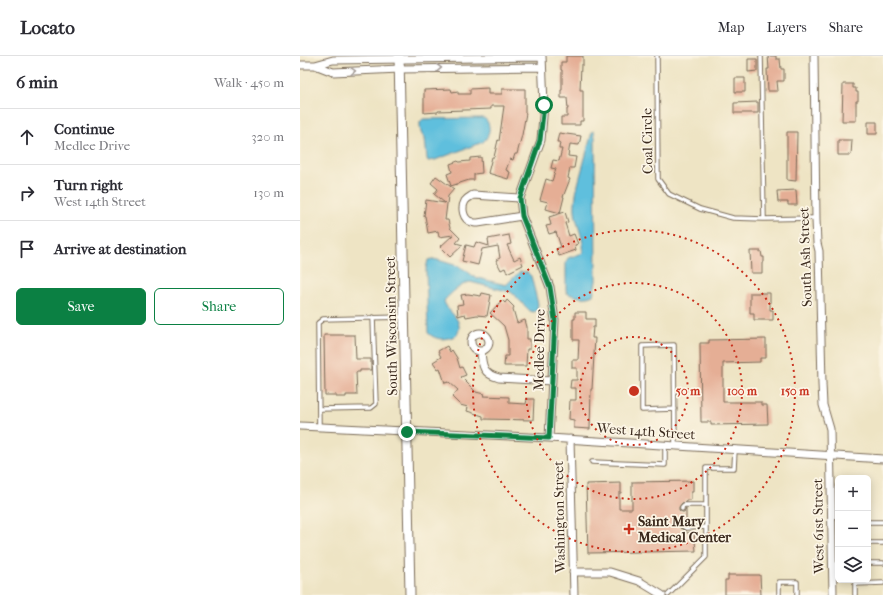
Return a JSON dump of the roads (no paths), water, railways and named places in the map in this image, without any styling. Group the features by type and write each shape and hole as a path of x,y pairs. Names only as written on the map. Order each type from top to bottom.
{"street":[{"path":"315,65 333,72 399,61 542,56"},
{"name":"Medlee Drive","path":"542,56 544,105 540,140 520,198 522,216 550,287 555,320 549,438"},
{"name":"South Ash Street","path":"814,56 816,218 817,243 819,251 822,384 823,405 830,429 830,456"},
{"path":"300,65 315,65 333,60 399,61 542,67"},
{"name":"South Wisconsin Street","path":"399,61 410,595"},
{"path":"520,198 473,195 465,201 463,208 467,220 472,223 522,216"},
{"path":"481,351 484,370 491,376 499,378 552,381"},
{"name":"West 14th Street","path":"300,426 570,439 883,459"},
{"name":"Washington Street","path":"570,439 574,595"},
{"name":"West 61st Street","path":"830,456 833,595"},
{"path":"574,572 610,572 639,580 662,595"}],"lane":[{"name":"Coal Circle","path":"657,56 658,179 669,194 700,209 733,218 816,218"},
{"path":"761,56 764,219"},
{"path":"319,410 371,408 376,404 373,317"},
{"path":"319,427 318,323 323,319 405,317"},
{"path":"675,409 642,410 642,346 674,346 676,446"},
{"path":"592,462 664,465 665,445"},
{"path":"668,595 706,557 706,468 734,468 735,450"},
{"path":"682,509 684,505 706,505"},
{"path":"871,522 883,522"},
{"path":"682,523 684,528 706,528"},
{"path":"871,543 883,543"},
{"path":"871,563 883,563"},
{"path":"779,595 779,582 797,582 798,595"},
{"path":"855,583 855,595"},
{"path":"871,583 883,583"}],"water":[{"path":"484,118 488,123 489,133 483,142 435,160 428,161 425,138 421,133 420,128 420,122 423,119"},
{"path":"594,131 596,281 593,295 580,297 567,293 566,262 568,258 583,253 583,242 575,211 575,198 592,132"},
{"path":"432,259 458,266 474,277 506,285 519,272 527,272 531,276 538,304 537,310 534,312 530,311 511,292 470,282 456,289 444,301 457,320 459,328 457,335 445,339 431,336 428,333 426,269 428,260"}],"place":[{"name":"Saint Mary Medical Center","path":"629,529"}]}
